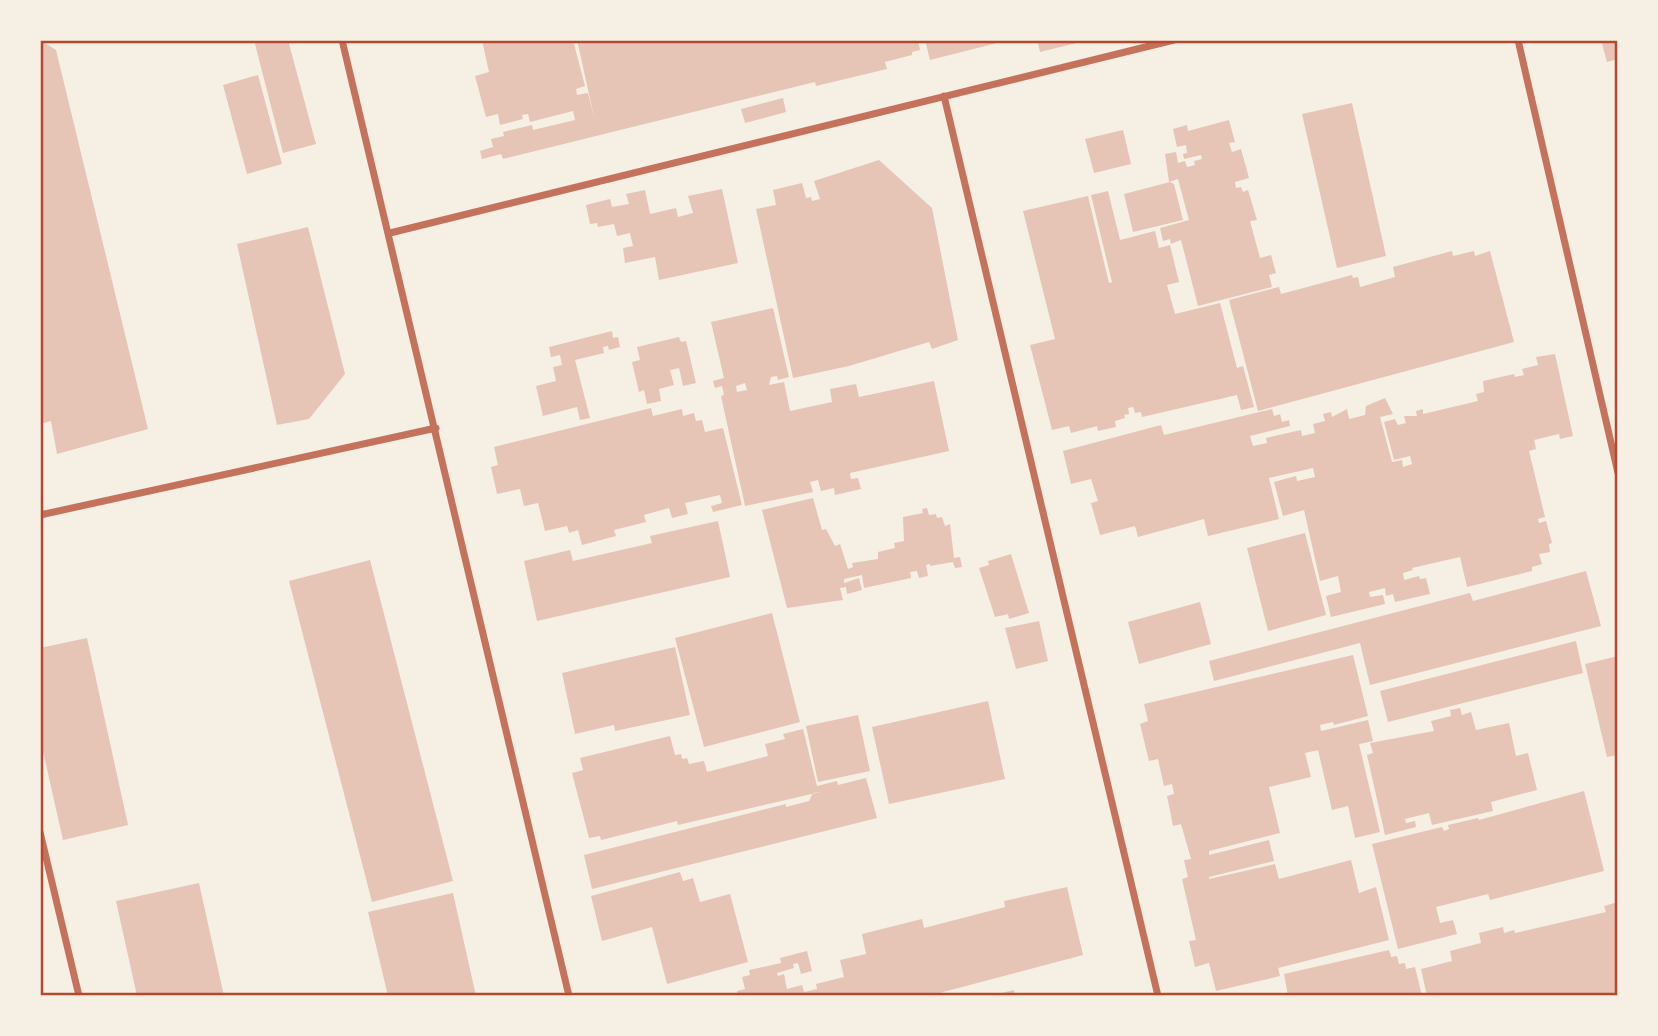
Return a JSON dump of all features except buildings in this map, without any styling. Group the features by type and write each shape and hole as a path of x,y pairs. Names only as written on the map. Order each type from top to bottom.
{"street":[{"path":"342,40 390,233 569,996"},
{"path":"390,233 1174,40"},
{"path":"1518,40 1618,472"},
{"path":"944,96 1158,996"},
{"path":"40,515 436,428"},
{"path":"40,832 79,996"}]}
